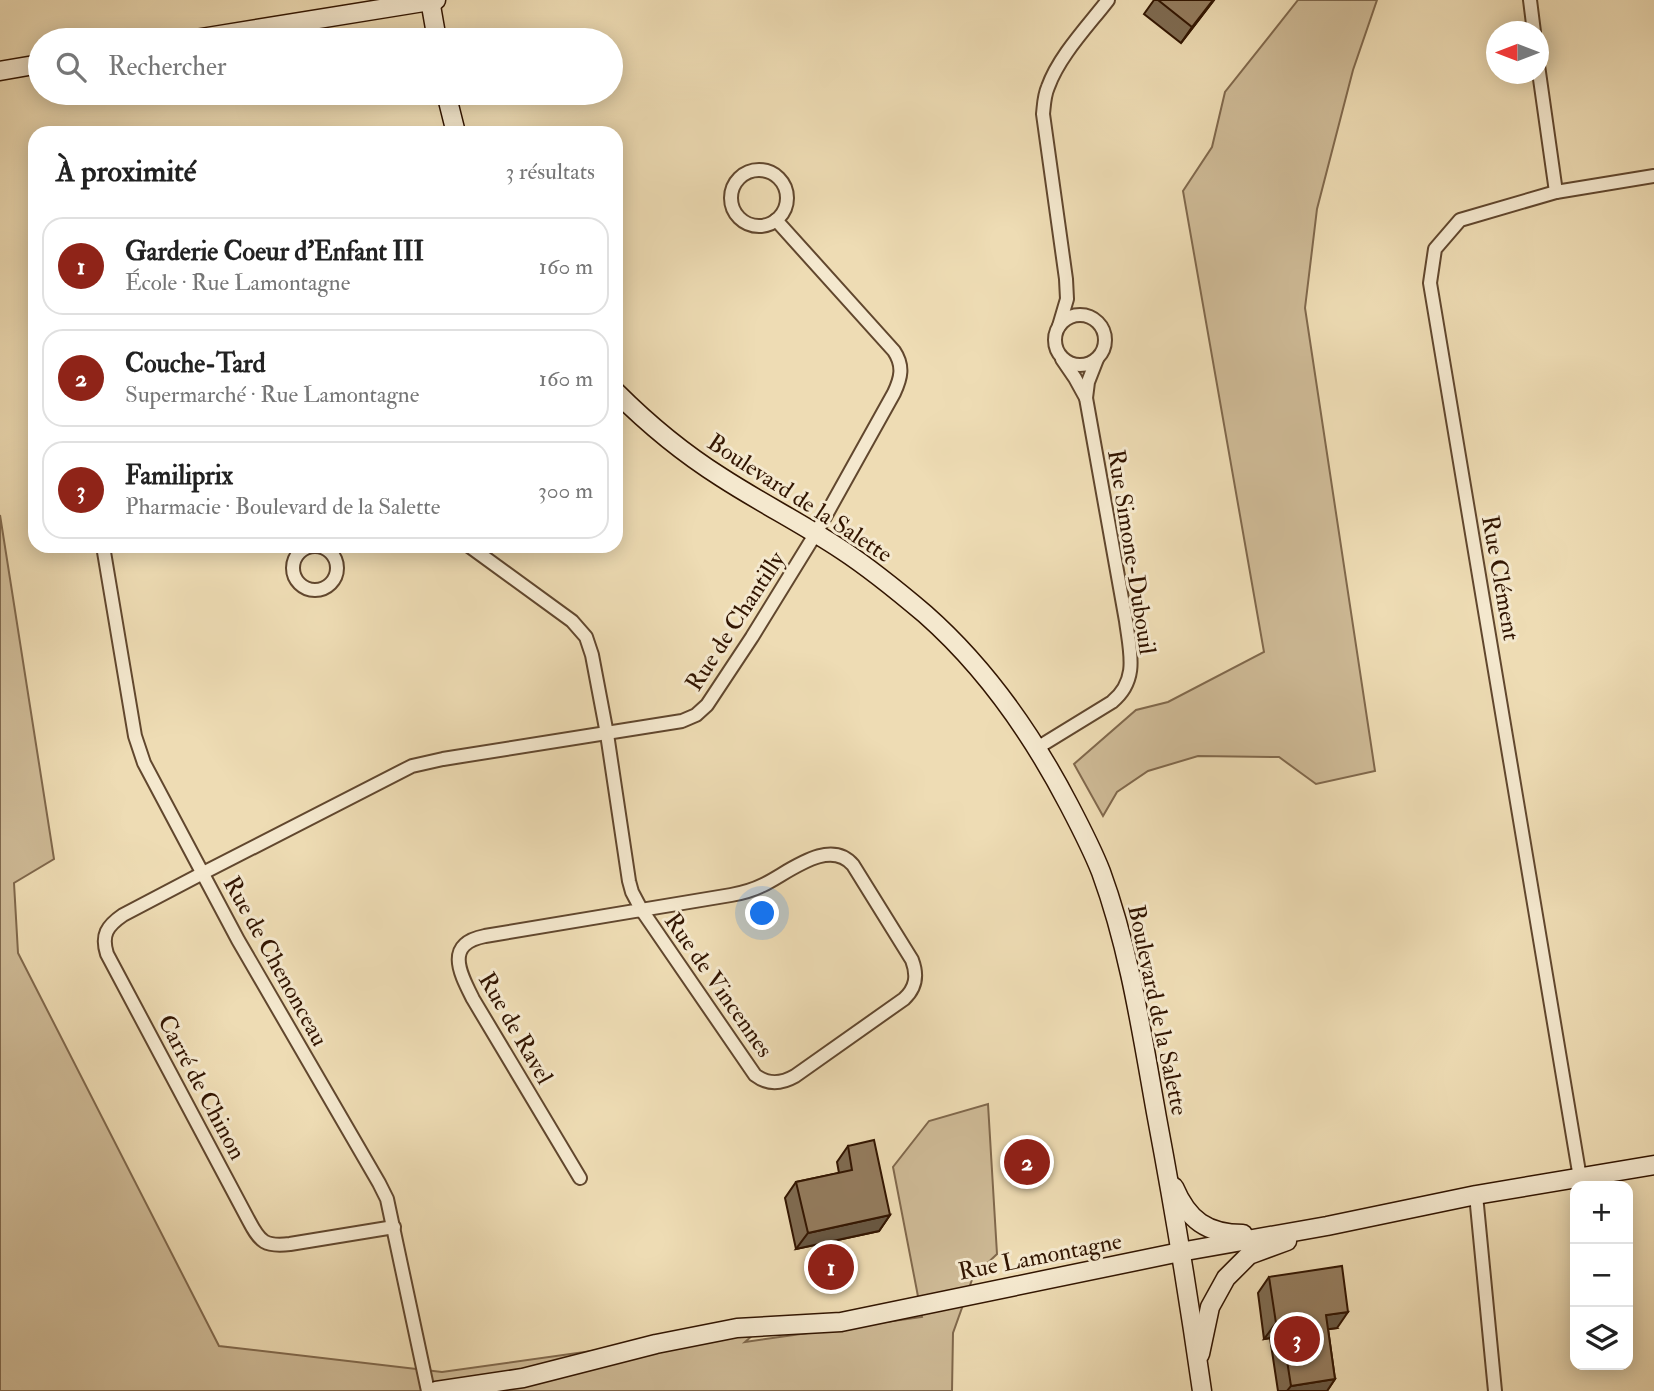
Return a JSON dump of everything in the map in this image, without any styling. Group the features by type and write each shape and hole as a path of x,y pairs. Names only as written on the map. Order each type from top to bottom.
{"street":[{"path":"430,0 435,28"},
{"path":"261,28 436,0"},
{"name":"Rue Simone-Dubouil","path":"1086,398 1055,343 1067,299 1066,279 1043,114 1048,85 1064,57 1108,0"},
{"path":"1530,0 1533,21"},
{"path":"0,71 28,66"},
{"path":"1541,84 1556,192"},
{"path":"449,105 454,126"},
{"path":"755,170 773,174 780,180 787,196 783,214 776,220 769,225 752,226 738,217 731,201 734,185 739,178 755,170"},
{"name":"Rue Clément","path":"1580,1178 1430,283 1435,249 1460,220 1556,192 1654,176"},
{"name":"Rue de Chantilly","path":"203,873 419,764 682,721 696,715 707,705 816,533 894,393 902,368 894,351 776,220"},
{"name":"Rue Simone-Dubouil","path":"1037,748 1112,702 1126,687 1130,675 1126,621 1086,398 1088,382 1104,346 1103,331 1072,298 1066,279"},
{"path":"1059,326 1074,315 1089,316"},
{"path":"1062,359 1079,365 1097,358"},
{"name":"Boulevard de la Salette","path":"623,399 686,454 721,478 843,550 948,635 982,671 1037,748 1061,789 1100,871 1129,969 1167,1170 1202,1391"},
{"name":"Rue de Chenonceau","path":"104,553 136,743 149,773 238,940 387,1199 428,1391"},
{"path":"479,553 572,621 586,637 607,734"},
{"name":"Rue de Vincennes","path":"607,734 629,881 641,909 755,1075 762,1081 787,1081 795,1076 904,999 915,985 912,960 853,865 839,854 818,856 746,892 641,909"},
{"name":"Carré de Chinon","path":"203,873 117,919 108,929 104,942 107,954 249,1221 263,1242 275,1245 394,1227"},
{"name":"Rue de Ravel","path":"580,1178 473,999 459,966 461,947 473,938 641,909"},
{"name":"Rue Lamontagne","path":"436,1391 523,1378 656,1344 737,1328 841,1322 1180,1252 1327,1226 1476,1195 1654,1165"},
{"path":"1167,1170 1181,1204 1197,1222 1211,1230 1228,1234 1278,1235"},
{"path":"1476,1195 1495,1391"},
{"path":"1198,1364 1210,1307 1226,1278 1249,1255 1327,1226"}],"shaded area":[{"path":"1298,0 1377,0 1353,70 1317,209 1305,308 1375,771 1316,784 1279,757 1198,756 1148,771 1117,792 1103,816 1074,764 1136,710 1168,702 1264,652 1183,191 1212,147 1225,92"},
{"path":"0,515 54,859 14,883 18,953 219,1346 442,1372 762,1327 745,1342 922,1317 893,1167 929,1121 988,1104 997,1254 973,1277 953,1333 952,1391 0,1391"}],"building":[{"path":"1158,0 1213,0 1192,27"},
{"path":"874,1140 890,1215 808,1233 796,1182 852,1170 848,1146"},
{"path":"1342,1266 1348,1312 1326,1315 1335,1379 1291,1386 1281,1322 1276,1323 1269,1277"}],"place":[{"name":"Couche-Tard","path":"1027,1162"},
{"name":"Garderie Coeur d'Enfant III","path":"831,1267"},
{"name":"Familiprix","path":"1297,1339"}]}
